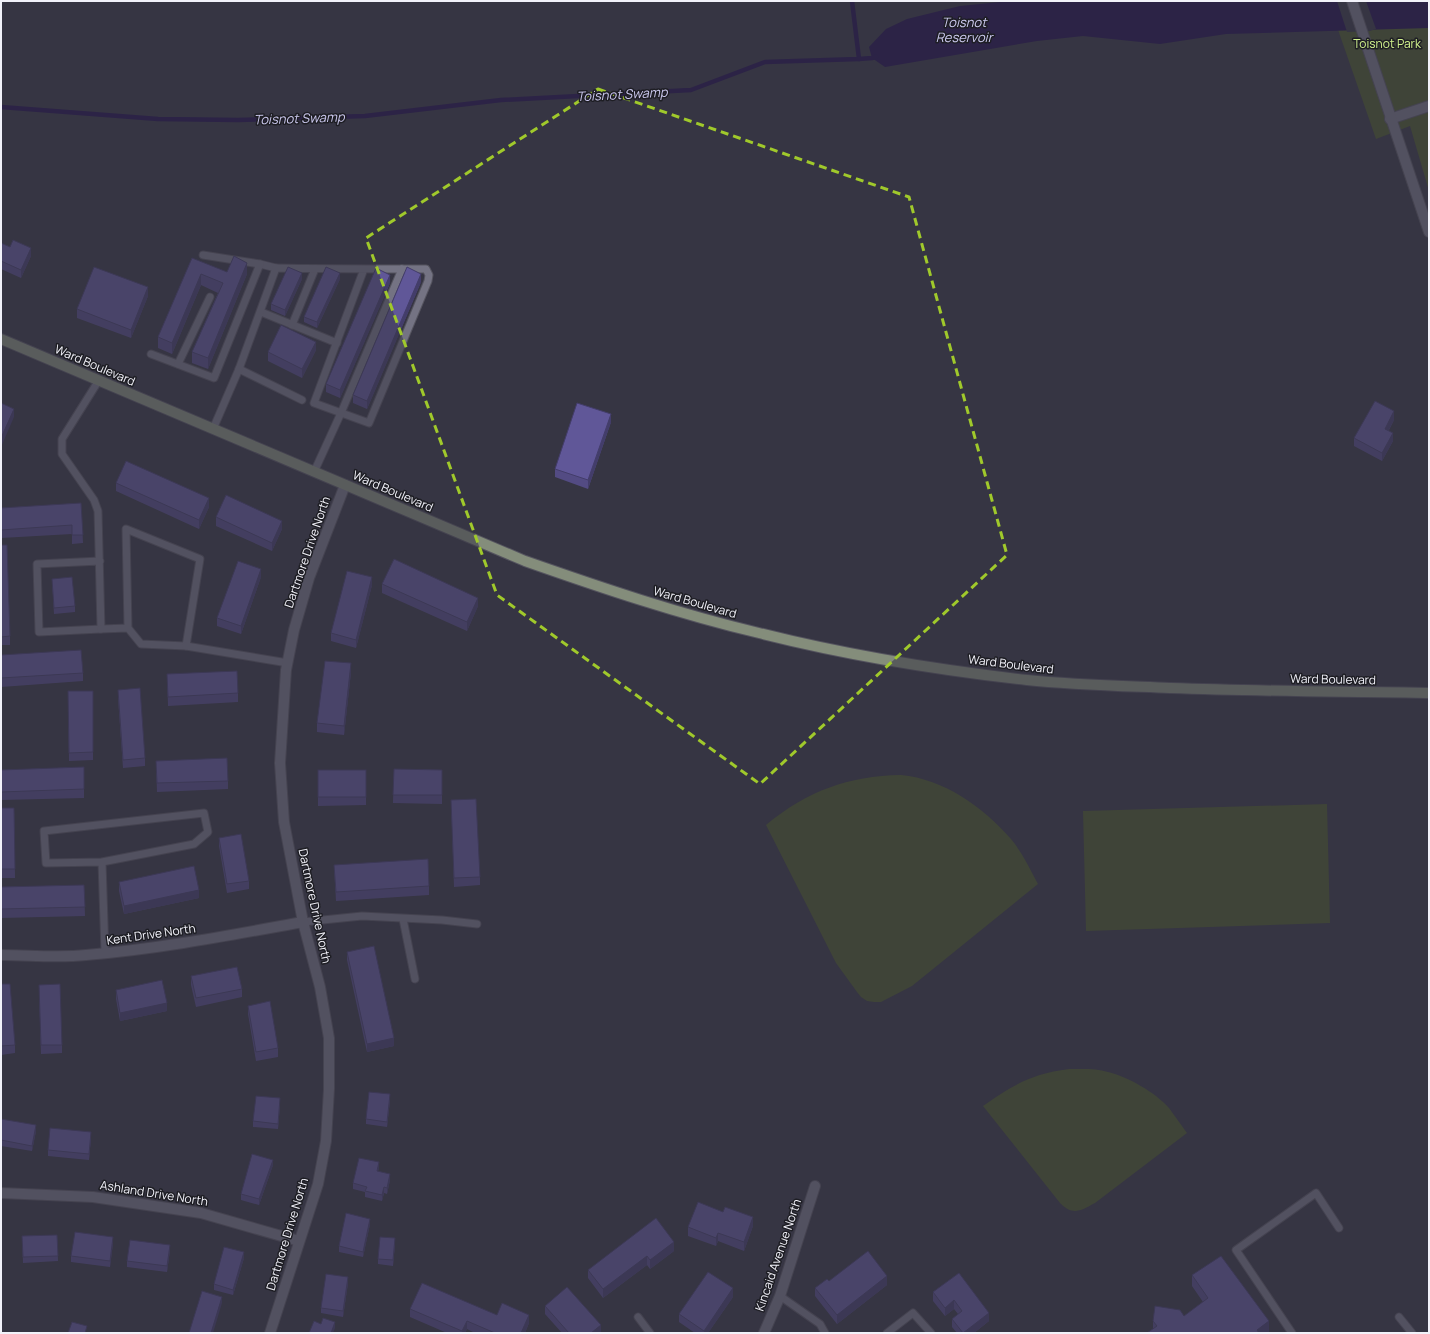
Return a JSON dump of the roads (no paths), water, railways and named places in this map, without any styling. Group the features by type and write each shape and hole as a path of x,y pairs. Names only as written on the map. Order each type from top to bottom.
{"main road":[{"name":"Ward Boulevard","path":"1,339 525,561 596,586 677,611 759,633 864,656 1020,679 1095,685 1227,690 1429,693"}],"street":[{"path":"1352,1 1390,119 1429,232"},
{"path":"1390,119 1429,106"},
{"name":"Dartmore Drive North","path":"270,1333 318,1184 326,1141 329,1089 329,1038 320,987 303,922 284,822 280,763 281,737 288,663 294,630 309,578 345,485"},
{"name":"Kent Drive North","path":"1,955 85,956 151,948 303,922"},
{"name":"Kincaid Avenue North","path":"764,1333 780,1296 815,1186"},
{"name":"Ashland Drive North","path":"1,1193 93,1197 201,1213 300,1241"}],"lane":[{"path":"203,254 276,268 426,269 429,275 369,423 314,403 364,269"},
{"path":"151,354 214,378 260,264"},
{"path":"213,429 239,369 276,268"},
{"path":"292,325 315,269"},
{"path":"314,472 341,413 402,269"},
{"path":"178,364 210,297"},
{"path":"261,312 337,343"},
{"path":"239,369 302,400"},
{"path":"99,380 62,439 62,454 94,500 98,511 101,629"},
{"path":"186,646 200,558 126,529 128,628 141,644 186,646 288,663"},
{"path":"100,561 37,564 39,632 128,628"},
{"path":"204,813 208,832 194,844 102,862 46,863 44,831 204,813"},
{"path":"102,862 105,953"},
{"path":"303,922 362,916 442,920 477,924"},
{"path":"402,919 415,979"},
{"path":"1292,1333 1236,1250 1316,1194 1339,1228"},
{"path":"780,1296 820,1324 825,1333"},
{"path":"887,1333 913,1313 931,1333"},
{"path":"638,1317 650,1333"},
{"path":"1399,1317 1412,1333"}],"water":[{"name":"Toisnot Reservoir","path":"1010,1 1429,1 1429,28 1226,34 1160,44 1083,36 1037,41 885,67 872,58 869,47 886,29 907,19 960,6"}],"waterway":[{"path":"852,1 859,59"},
{"name":"Toisnot Swamp","path":"1,107 158,119 238,120 365,116 501,100 691,90 765,62 859,59 876,57"}],"park label":[{"name":"Toisnot Park","path":"1387,43"}]}
